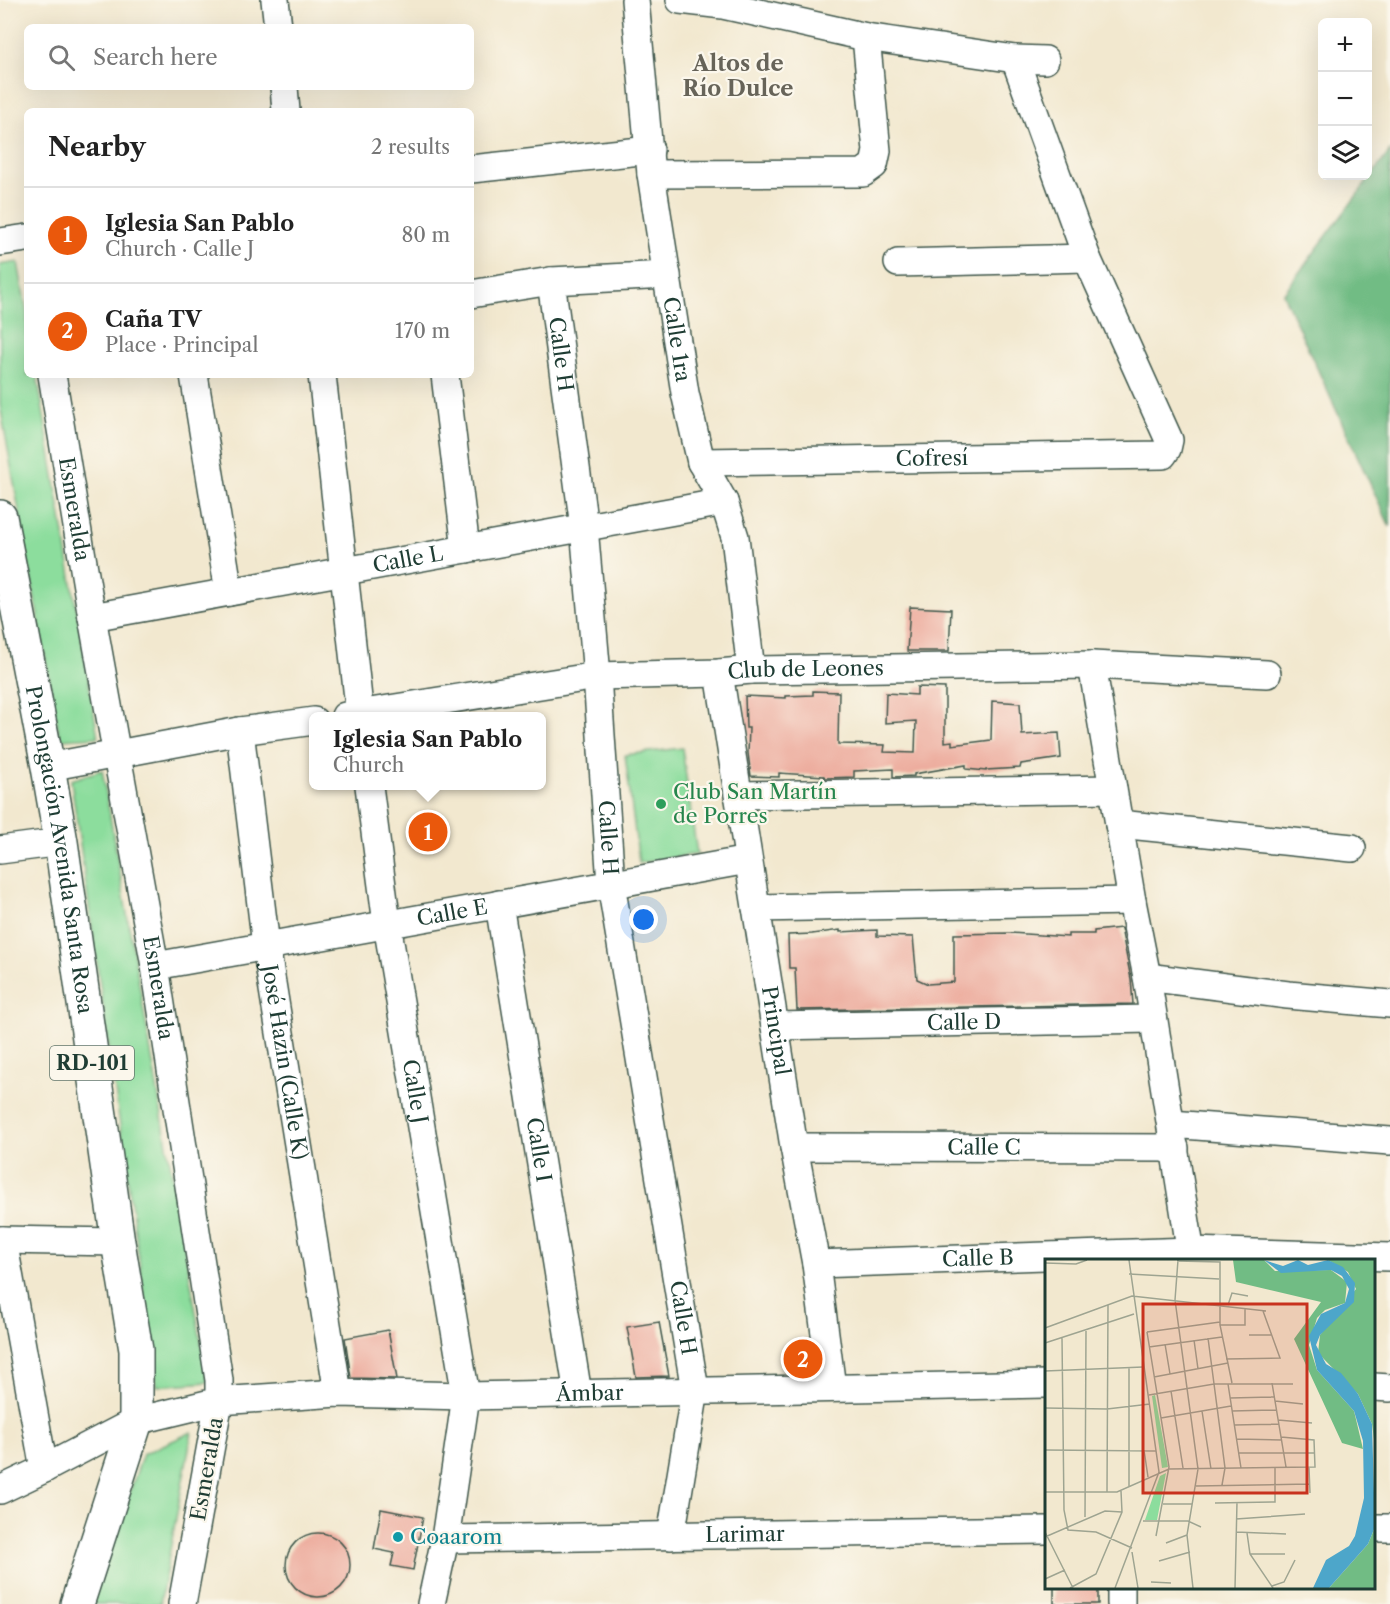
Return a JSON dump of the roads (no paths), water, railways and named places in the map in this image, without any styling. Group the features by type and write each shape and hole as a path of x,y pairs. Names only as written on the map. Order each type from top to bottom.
{"main road":[{"name":"Prolongación Avenida Santa Rosa","path":"1,525 61,842 118,1242 136,1350 136,1421 77,1604"}],"street":[{"path":"275,0 278,24"},
{"name":"Calle 1ra","path":"635,0 651,162 685,393 701,462 724,502 735,537 751,670"},
{"path":"680,0 723,3 866,37 1015,59 1045,60"},
{"path":"474,169 651,162 863,173 874,165 877,151 866,37"},
{"path":"898,263 1087,258 1015,59"},
{"path":"284,90 286,108"},
{"path":"0,242 24,238"},
{"name":"Cofresí","path":"701,462 1163,455 1169,440 1087,258"},
{"path":"474,294 551,281 667,275"},
{"name":"Calle H","path":"551,281 584,527 611,884 695,1390 671,1536"},
{"name":"Esmeralda","path":"52,378 154,966 219,1380 219,1401 182,1604"},
{"path":"194,378 229,592"},
{"path":"322,378 343,571 355,712"},
{"path":"445,378 466,549"},
{"name":"Calle L","path":"92,617 724,502"},
{"path":"1092,665 1147,977 1191,1256"},
{"name":"Club de Leones","path":"379,712 597,676 751,670 1092,665 1268,674"},
{"name":"Principal","path":"718,673 794,1147 816,1264 832,1388"},
{"path":"48,767 240,731 309,722"},
{"name":"José Hazin (Calle K)","path":"240,731 266,946 338,1393"},
{"path":"738,795 1113,789"},
{"name":"Calle J","path":"370,790 387,924 466,1396 445,1539 431,1604"},
{"path":"1119,824 1352,848"},
{"path":"0,850 61,842"},
{"name":"Calle E","path":"154,966 748,860"},
{"path":"756,908 1132,901"},
{"name":"Calle I","path":"499,904 578,1394"},
{"path":"1147,977 1288,995 1390,1004"},
{"name":"Calle D","path":"775,1026 1152,1019"},
{"name":"Calle C","path":"794,1147 1173,1136 1390,1142"},
{"path":"44,1469 2,1240 118,1242"},
{"name":"Calle B","path":"1050,1259 1191,1256 1390,1257"},
{"name":"Calle B","path":"816,1264 1045,1259"},
{"name":"Ámbar","path":"0,1490 136,1421 219,1401 338,1393 466,1396 1045,1384"},
{"path":"1375,1387 1390,1388"},
{"name":"Larimar","path":"445,1539 1045,1530"}],"place":[{"name":"Club San Martín de Porres","path":"661,804"},
{"name":"Iglesia San Pablo","path":"428,832"},
{"name":"Caña TV","path":"803,1359"},
{"name":"Coaarom","path":"398,1537"}],"district":[{"name":"Altos de Río Dulce","path":"738,76"}]}
